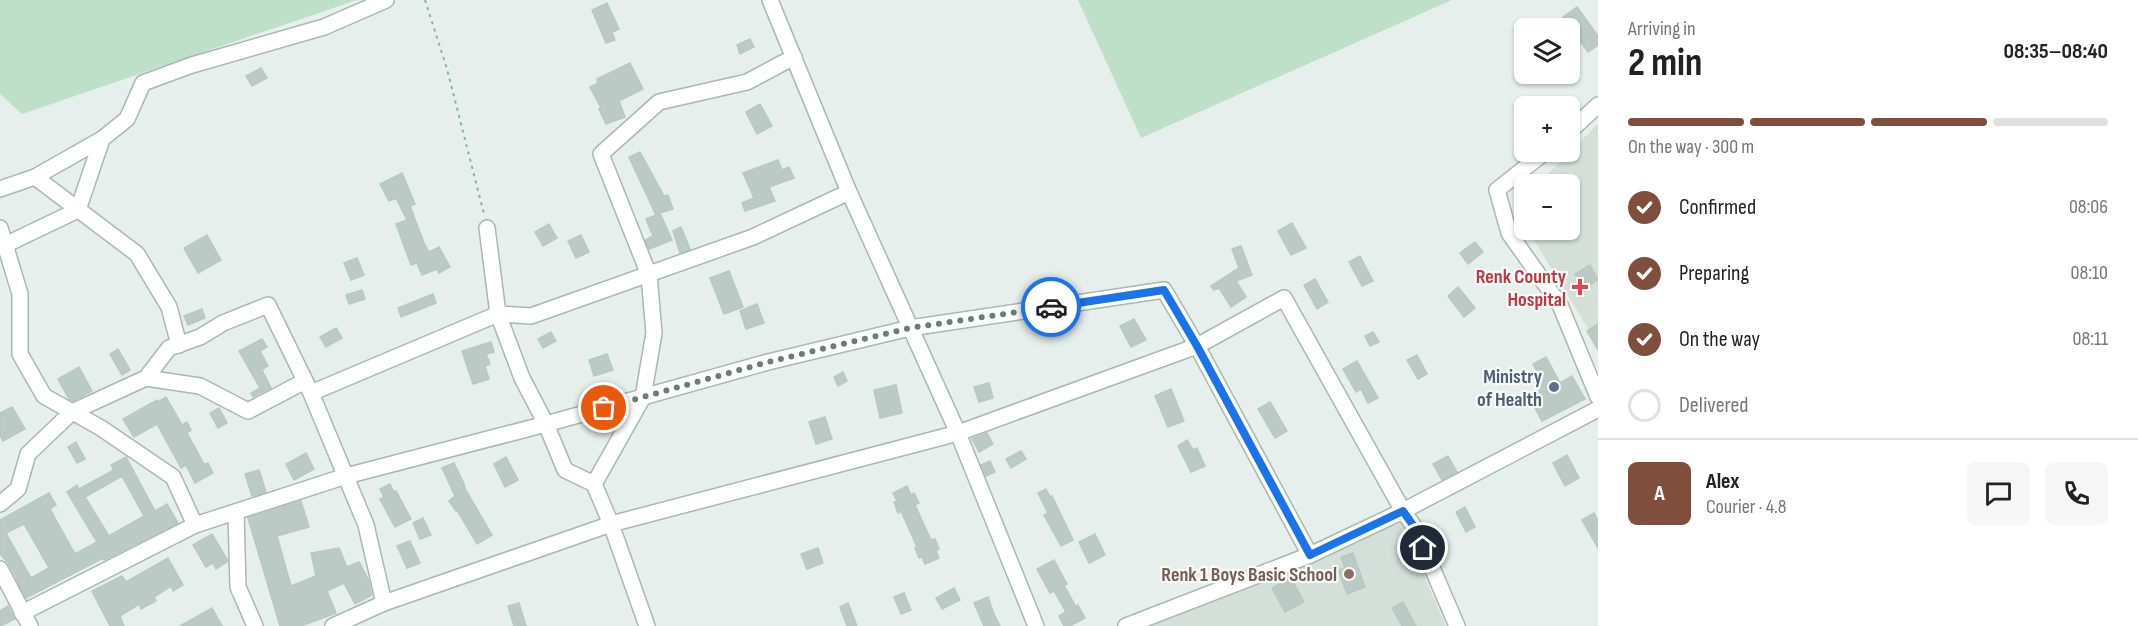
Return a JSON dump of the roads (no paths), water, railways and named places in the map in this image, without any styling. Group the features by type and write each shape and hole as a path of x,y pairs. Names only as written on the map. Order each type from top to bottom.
{"street":[{"path":"0,189 35,177 102,139 127,119 143,83 192,65 324,27 386,0"},
{"path":"770,0 849,192 958,433 1036,626"},
{"path":"594,484 643,397 654,333 649,275 601,154 659,102 747,82 794,57"},
{"path":"1580,122 1598,105"},
{"path":"5,245 78,210 102,139"},
{"path":"1532,162 1497,190 1509,233 1560,305 1598,397"},
{"path":"35,177 137,254 169,307 179,345"},
{"path":"146,378 201,386 248,411 498,314 531,316 649,275 753,237 849,192"},
{"path":"0,228 20,294 20,354 44,396 101,428 173,477 195,525"},
{"path":"487,228 498,314 522,378 546,424 565,470 594,484 611,524 647,626"},
{"path":"0,569 5,589 26,620 195,525 346,476 546,424 768,362 910,328 1164,290 1197,346 1310,555"},
{"path":"333,626 356,621 384,603 611,524 958,433 1197,346 1284,298 1403,511 1415,528 1457,626"},
{"path":"0,504 18,489 28,454 72,412 146,378 169,348 268,304 308,387 366,525 384,603"},
{"path":"1126,626 1310,555 1403,511 1598,409"},
{"path":"236,512 238,587 255,626"}],"place":[{"name":"Renk County Hospital","path":"1580,287"},
{"name":"Ministry of Health","path":"1554,387"},
{"name":"Renk 1 Boys Basic School","path":"1349,574"}]}
